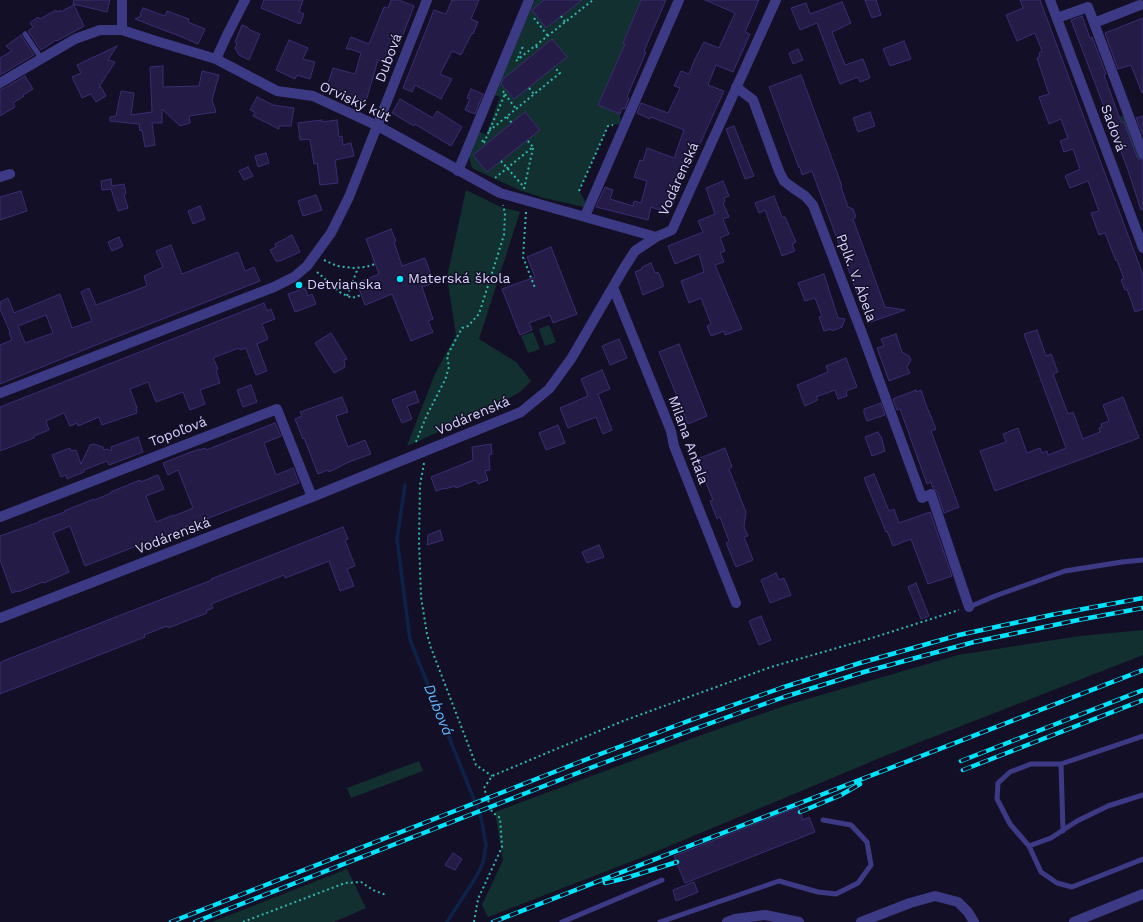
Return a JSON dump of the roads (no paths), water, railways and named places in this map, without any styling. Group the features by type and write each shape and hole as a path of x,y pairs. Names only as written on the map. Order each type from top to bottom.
{"street":[{"path":"122,0 122,30"},
{"path":"216,60 226,35 245,0"},
{"name":"Dubová","path":"378,126 427,0"},
{"path":"458,171 529,0"},
{"path":"585,216 679,0"},
{"name":"Vodárenská","path":"0,618 312,498 521,412 549,389 571,359 635,251 656,237 672,230 776,0"},
{"name":"Sadová","path":"1050,0 1143,248"},
{"path":"1094,23 1140,5"},
{"name":"Sadová","path":"1057,18 1088,7 1143,154"},
{"name":"Orviský kút","path":"0,83 75,39 100,30 122,30 216,60 277,91 313,96 378,126 500,193 656,237"},
{"name":"Pplk. V. Ábela","path":"736,88 753,100 784,181 805,196 813,205 922,498 931,494 969,607"},
{"path":"0,393 274,287 294,276 307,266 331,233 350,197 378,126"},
{"path":"0,178 10,174"},
{"name":"Milana Antala","path":"613,287 671,431 674,446 736,603"},
{"name":"Topoľová","path":"0,517 277,409 312,498"},
{"path":"1074,922 1143,894"},
{"path":"860,922 910,903 935,896 958,902 968,912 974,922"},
{"path":"727,922 734,919 765,915 799,922"}],"lane":[{"path":"25,34 41,58"},
{"path":"969,607 1065,571 1143,560"},
{"path":"1143,736 1061,764 1031,764 1010,772 998,784 997,799 1010,824 1029,846 1041,872 1057,883 1072,887 1143,859"},
{"path":"1061,764 1063,831"},
{"path":"1029,846 1051,838 1077,822 1108,806 1143,796"},
{"path":"660,922 779,881 818,892 836,894 858,883 871,865 867,842 851,825 823,820"},
{"path":"566,921 662,880"}],"waterway":[{"name":"Dubová","path":"405,485 397,539 410,640 481,817 486,845 483,863 476,877 447,922"}],"railway":[{"path":"171,922 595,756 781,688 860,663 959,635 1051,615 1143,598"},
{"path":"195,922 598,765 784,697 864,672 974,642 1143,608"},
{"path":"493,922 1143,670"},
{"path":"961,761 1143,690"},
{"path":"963,770 1143,700"},
{"path":"800,812 841,795 860,784"},
{"path":"605,883 677,862"}],"place":[{"name":"Materská škola","path":"400,279"},
{"name":"Detvianska","path":"299,285"}]}
